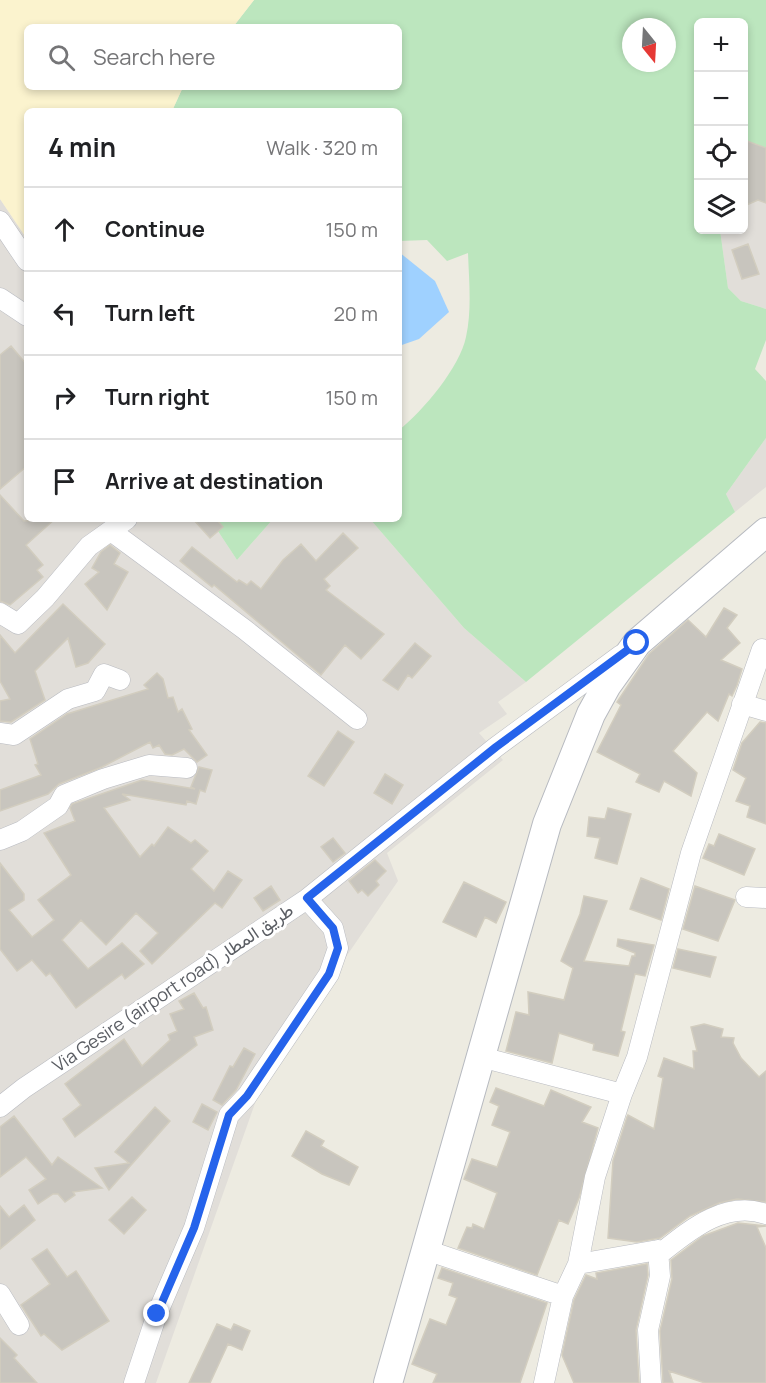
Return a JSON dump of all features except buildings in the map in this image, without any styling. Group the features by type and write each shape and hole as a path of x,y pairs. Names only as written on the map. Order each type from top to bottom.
{"main road":[{"name":"Via Gesire (airport road) طريق المطار","path":"637,643 766,532"},
{"path":"388,1383 547,824 591,714 607,685 637,643"}],"street":[{"path":"0,221 24,257"},
{"path":"0,297 24,314"},
{"path":"0,614 18,624 45,598 89,546 123,522"},
{"path":"111,531 244,629 357,719"},
{"name":"Via Gesire (airport road) طريق المطار","path":"0,1107 24,1088 307,898 496,747 637,643"},
{"path":"543,1383 562,1296 578,1264 595,1177 622,1094 637,1057 691,853 762,649"},
{"path":"0,733 14,735 68,699 95,691 104,674 120,680"},
{"path":"742,704 766,711"},
{"path":"0,840 22,831 58,806 64,795 103,779 148,765 187,768"},
{"path":"746,897 766,898"},
{"path":"134,1383 157,1314 194,1228 229,1115 247,1096 329,974 338,948 333,928 307,898"},
{"path":"481,1057 622,1094"},
{"path":"578,1264 658,1250 662,1252 695,1227 720,1215 753,1210 766,1214"},
{"path":"426,1250 562,1296"},
{"path":"651,1383 648,1329 660,1276 658,1250"},
{"path":"0,1294 19,1325"}],"shaded area":[{"path":"748,141 766,150 766,309 741,301 728,288 721,234 748,234"},
{"path":"0,199 24,235 24,522 212,522 237,560 270,522 373,522 464,628 526,682 498,702 507,714 479,733 503,760 387,853 398,881 265,1075 156,1383 0,1383"},
{"path":"766,438 766,487 735,512 726,494"}],"green space":[{"path":"254,0 766,0 766,150 748,141 748,18 694,18 694,234 721,234 728,288 741,301 766,309 766,340 755,369 766,381 766,438 726,494 735,512 526,682 464,628 373,522 402,522 402,428 439,388 456,362 466,337 469,316 468,253 447,261 427,240 402,241 402,108 173,108 182,90 402,90 402,24 235,24"},
{"path":"212,522 270,522 237,560"}],"sand":[{"path":"0,0 254,0 235,24 24,24 24,90 182,90 173,108 24,108 24,235 0,199"}],"water":[{"path":"402,254 435,281 449,312 419,339 402,345"}],"route":[{"path":"157,1314 194,1228 216,1150 229,1115 247,1096 329,974 338,948 333,928 307,898 496,747 637,643"}]}
